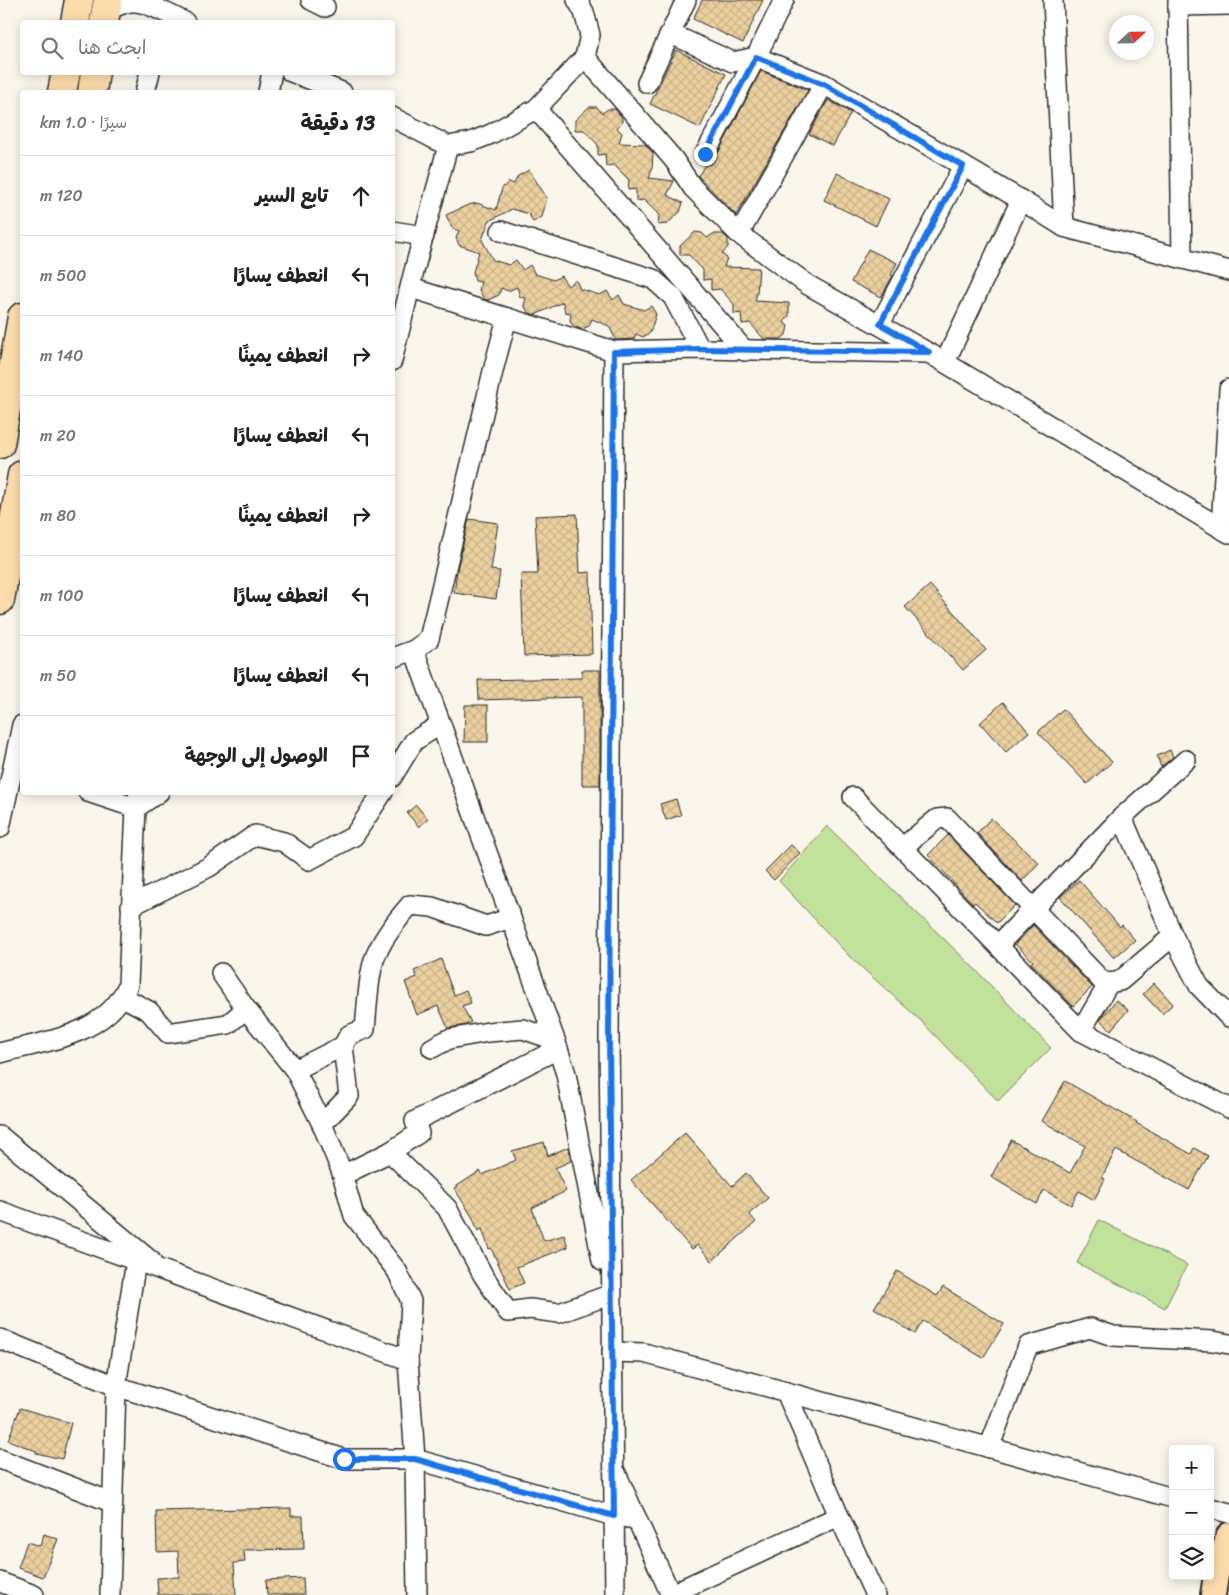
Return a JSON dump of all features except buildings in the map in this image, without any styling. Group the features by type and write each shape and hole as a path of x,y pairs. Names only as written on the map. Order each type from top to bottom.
{"highway":[{"path":"75,20 79,0"},
{"path":"62,90 65,75"},
{"path":"92,90 95,75"},
{"path":"0,444 20,329"},
{"path":"0,600 20,487"}],"main road":[{"path":"1213,1595 1216,1575 1229,1535"}],"street":[{"path":"395,119 448,146 471,142 491,134 536,109 586,57 590,35 584,12 577,0"},
{"path":"647,82 686,0"},
{"path":"705,154 784,0"},
{"path":"1053,0 1064,227"},
{"path":"106,11 127,2 134,2 143,4 165,18"},
{"path":"1182,259 1178,3 1229,5"},
{"path":"671,34 734,62 756,57 824,84 1064,227 1229,271"},
{"path":"586,57 674,160 694,188 739,234 808,285 929,352 1225,531 1229,389"},
{"path":"146,90 149,75"},
{"path":"268,90 271,75"},
{"path":"299,75 337,90"},
{"path":"739,234 824,84"},
{"path":"536,109 745,351"},
{"path":"395,352 448,146"},
{"path":"880,324 963,166"},
{"path":"945,362 1021,200"},
{"path":"501,230 653,279 673,297 700,349"},
{"path":"395,231 424,236"},
{"path":"411,288 614,352 700,349 929,352"},
{"path":"395,657 414,650 429,639 507,318"},
{"path":"614,352 609,1038 610,1304 615,1595"},
{"path":"395,645 414,650"},
{"path":"414,650 566,1074 610,1304"},
{"path":"395,772 414,741 441,724"},
{"path":"0,828 18,769 20,747"},
{"path":"998,945 1122,817 1186,760"},
{"path":"106,795 137,800 150,795"},
{"path":"131,906 209,867 255,835 284,842 309,860 354,836 381,795"},
{"path":"853,797 1081,1031 1229,1108"},
{"path":"0,1053 75,1033 107,1016 123,997 128,985 137,800"},
{"path":"1122,817 1173,936 1200,986 1229,1017"},
{"path":"903,847 937,819 947,818 1102,982 1120,981 1173,936"},
{"path":"295,1070 343,1046 349,1036 365,1029 374,960 397,921 410,906 432,907 486,926 511,918"},
{"path":"221,973 246,1009 295,1070 322,1124 342,1175 354,1216 397,1271 411,1301 408,1360 415,1459 417,1595"},
{"path":"1081,1031 1109,983"},
{"path":"123,997 149,1012 168,1033 228,1024 246,1009"},
{"path":"432,1048 449,1039 488,1032 523,1029 556,1044"},
{"path":"342,1175 390,1152 419,1133 415,1121 556,1044"},
{"path":"322,1124 349,1096 343,1046"},
{"path":"0,1136 162,1271"},
{"path":"390,1152 447,1208 483,1275 508,1312 530,1309 559,1313 610,1304"},
{"path":"0,1211 408,1360"},
{"path":"110,1595 111,1502 116,1386 136,1261"},
{"path":"990,1448 1028,1346 1090,1328 1113,1336 1213,1340 1229,1344"},
{"path":"0,1339 116,1386 344,1459 415,1459 614,1516 637,1519"},
{"path":"612,1352 644,1353 1169,1497"},
{"path":"786,1392 875,1595"},
{"path":"0,1459 111,1502"},
{"path":"613,1467 671,1594 839,1516"},
{"path":"1214,1509 1229,1513"},
{"path":"0,1582 34,1595"}],"green space":[{"path":"827,826 973,967 1051,1048 998,1101 921,1021 849,956 779,881"},
{"path":"1099,1220 1187,1265 1165,1308 1077,1263"}],"route":[{"path":"344,1459 415,1459 614,1516 609,1038 614,352 700,349 929,352 880,324 963,166 824,84 756,57 705,154"}]}
